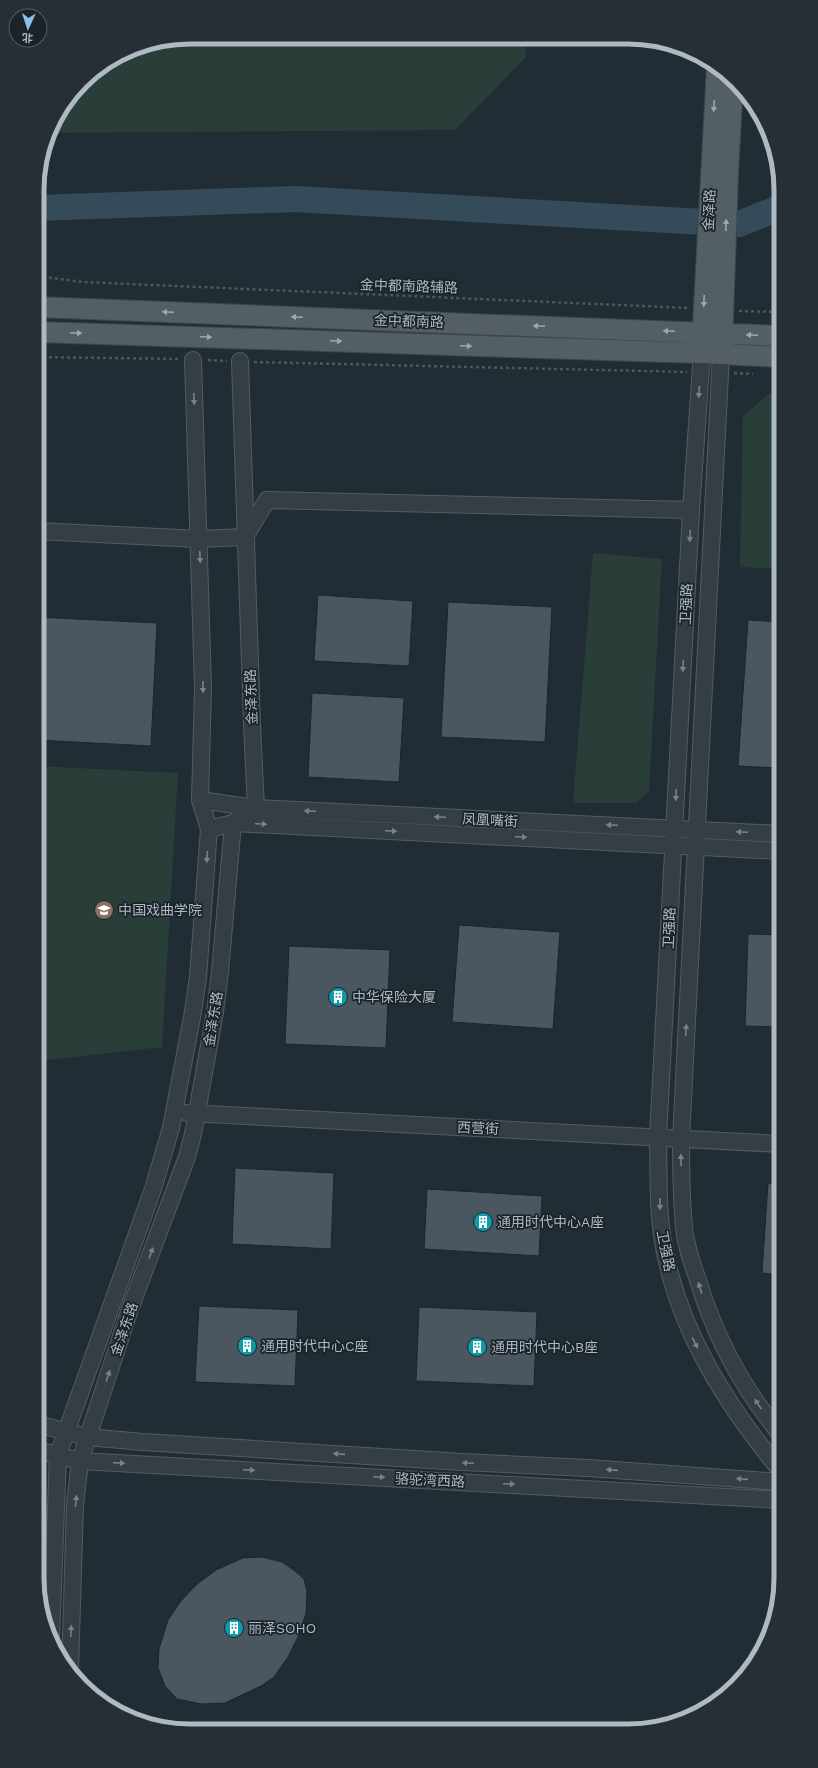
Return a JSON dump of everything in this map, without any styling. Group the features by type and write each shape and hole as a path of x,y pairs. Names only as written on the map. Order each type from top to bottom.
{"main road":[{"name":"金泽路","path":"717,74 719,173 713,333 721,363"},
{"name":"金泽路","path":"719,173 732,88"},
{"name":"金中都南路","path":"44,307 774,336"},
{"name":"金中都南路","path":"44,332 701,363 721,363 774,358"},
{"name":"金泽路","path":"701,363 713,333"}],"street":[{"name":"金泽东路","path":"52,1624 58,1455 153,1189 175,1112 198,977 209,829 200,800 203,688 193,360"},
{"name":"金泽东路","path":"240,361 245,537 256,808"},
{"name":"卫强路","path":"701,363 691,510 658,1137 660,1217 668,1268 694,1342 709,1369 756,1441 774,1463"},
{"name":"卫强路","path":"721,363 698,829 680,1139 682,1187 686,1237 702,1294 725,1350 761,1409 774,1427"},
{"path":"44,531 199,539 245,537 267,500 691,510"},
{"name":"凤凰嘴街","path":"200,800 256,808 774,834"},
{"path":"233,823 256,808"},
{"name":"金泽东路","path":"70,1661 75,1504 80,1461 130,1309 187,1157 215,1012 233,823"},
{"name":"凤凰嘴街","path":"209,829 233,823 774,851"},
{"name":"西营街","path":"175,1112 774,1144"},
{"name":"骆驼湾西路","path":"44,1426 87,1437 440,1461 588,1468 774,1481"},
{"name":"骆驼湾西路","path":"44,1452 80,1461 774,1500"}],"path":[{"name":"金中都南路辅路","path":"44,277 83,282 774,312"},
{"path":"44,357 240,361 701,363"},
{"path":"721,363 758,374"}],"green space":[{"path":"526,44 525,58 455,130 55,133 74,101 101,74 134,55 171,45"},
{"path":"769,394 774,394 774,569 740,567 743,416"},
{"path":"593,553 662,559 649,791 636,803 573,803"},
{"path":"44,766 178,773 162,1047 44,1060"}],"building":[{"path":"318,595 413,601 409,666 314,661"},
{"path":"448,602 552,607 545,742 441,737"},
{"path":"44,617 157,623 151,746 44,740"},
{"path":"748,620 774,622 774,768 738,766"},
{"path":"312,693 404,698 399,782 308,777"},
{"path":"459,925 560,932 553,1029 452,1022"},
{"path":"748,934 774,935 774,1027 745,1026"},
{"name":"中华保险大厦","path":"289,946 390,950 386,1048 285,1044"},
{"path":"235,1168 334,1173 331,1249 232,1244"},
{"path":"768,1183 774,1183 774,1274 762,1273"},
{"name":"通用时代中心A座","path":"427,1189 542,1196 539,1256 424,1249"},
{"name":"通用时代中心C座","path":"199,1306 298,1310 295,1386 195,1382"},
{"name":"通用时代中心B座","path":"419,1307 537,1312 534,1386 416,1381"},
{"name":"丽泽SOHO","path":"262,1557 282,1562 304,1579 307,1591 306,1613 299,1635 288,1657 274,1677 261,1686 225,1703 201,1704 177,1699 165,1686 158,1668 159,1649 168,1620 181,1601 196,1585 216,1570 243,1558"}],"waterway":[{"path":"44,208 295,199 739,224 774,210"}],"place":[{"name":"中国戏曲学院","path":"104,910"},
{"name":"中华保险大厦","path":"338,997"},
{"name":"通用时代中心A座","path":"483,1222"},
{"name":"通用时代中心C座","path":"247,1346"},
{"name":"通用时代中心B座","path":"477,1347"},
{"name":"丽泽SOHO","path":"234,1628"}]}
